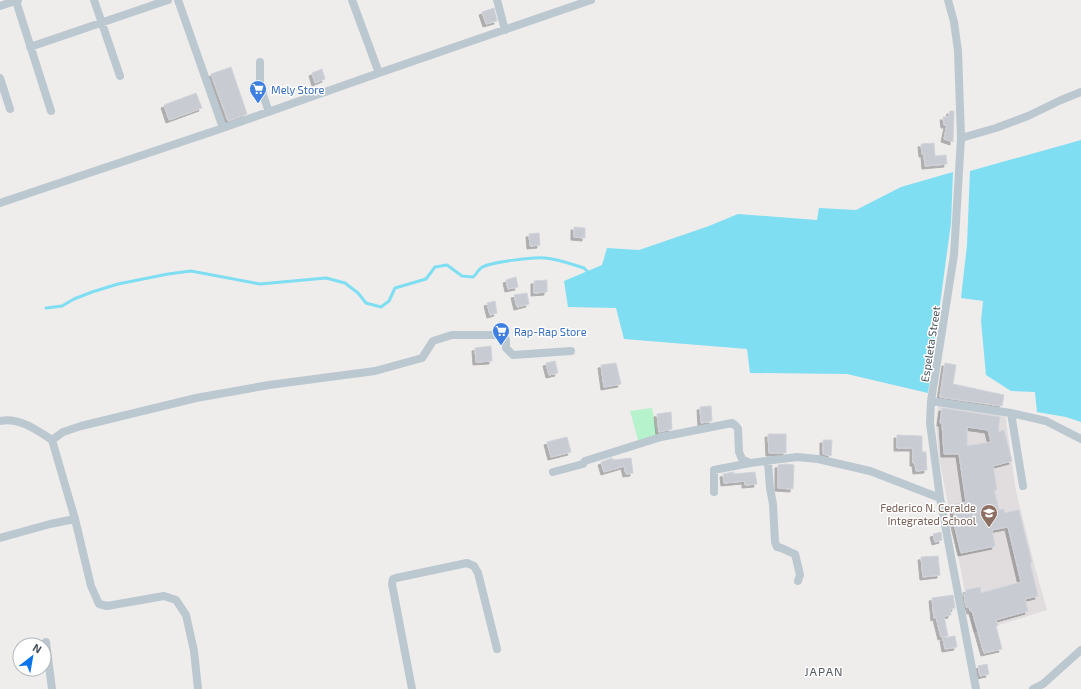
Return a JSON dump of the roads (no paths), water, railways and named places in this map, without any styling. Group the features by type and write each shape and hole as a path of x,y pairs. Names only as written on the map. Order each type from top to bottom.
{"street":[{"path":"0,6 17,0 30,47 51,111"},
{"path":"94,0 120,76"},
{"path":"30,47 168,0"},
{"path":"178,0 223,128"},
{"path":"352,0 379,73"},
{"path":"497,0 505,30"},
{"path":"0,203 223,128 592,0"},
{"name":"Espeleta Street","path":"948,0 954,22 958,51 961,138 954,255 931,401 930,423 940,498 976,689"},
{"path":"260,62 260,86 269,112"},
{"path":"0,78 10,109"},
{"path":"961,138 996,128 1028,116 1060,100 1081,92"},
{"path":"52,440 63,432 80,426 196,398 269,385 375,370 422,358 433,341 452,335 502,335 506,340 506,348 513,355 571,351"},
{"path":"931,401 1011,413 1046,421 1081,439"},
{"path":"1011,413 1023,486"},
{"path":"0,421 14,420 52,440 76,519 91,586 99,604 107,606 164,596 176,600 186,615 194,651 198,689"},
{"path":"553,472 583,464 585,461 661,437 732,423 738,429 739,452 742,459 750,463"},
{"path":"714,492 714,470 750,463 768,462 797,457 818,459 870,471 940,498"},
{"path":"768,462 773,504 775,542 777,547 795,554 800,575 798,581"},
{"path":"0,538 50,524 76,519"},
{"path":"412,689 392,584 393,579 467,563 474,566 478,573 497,649"},
{"path":"1033,689 1043,684 1081,650"},
{"path":"50,677 52,689"}],"water":[{"path":"1081,140 1081,422 1066,417 1037,412 1035,392 1011,391 986,375 981,321 983,301 961,298 967,245 970,171"},
{"path":"953,172 951,223 928,393 847,374 750,373 747,349 624,339 616,308 568,307 564,281 602,265 607,248 639,250 709,226 738,214 817,220 819,208 856,210 901,187"}],"waterway":[{"path":"46,308 62,306 74,299 118,284 191,271 260,284 326,278 345,283 358,293 366,303 381,307 389,301 395,288 426,279 435,267 447,265 462,276 473,277 481,268 493,264 522,259 545,258 569,263 584,268 587,271"}],"place":[{"name":"Mely Store","path":"258,104"},
{"name":"Rap-Rap Store","path":"501,346"},
{"name":"Federico N. Ceralde Integrated School","path":"989,528"}],"district":[{"name":"JAPAN","path":"824,671"}]}
